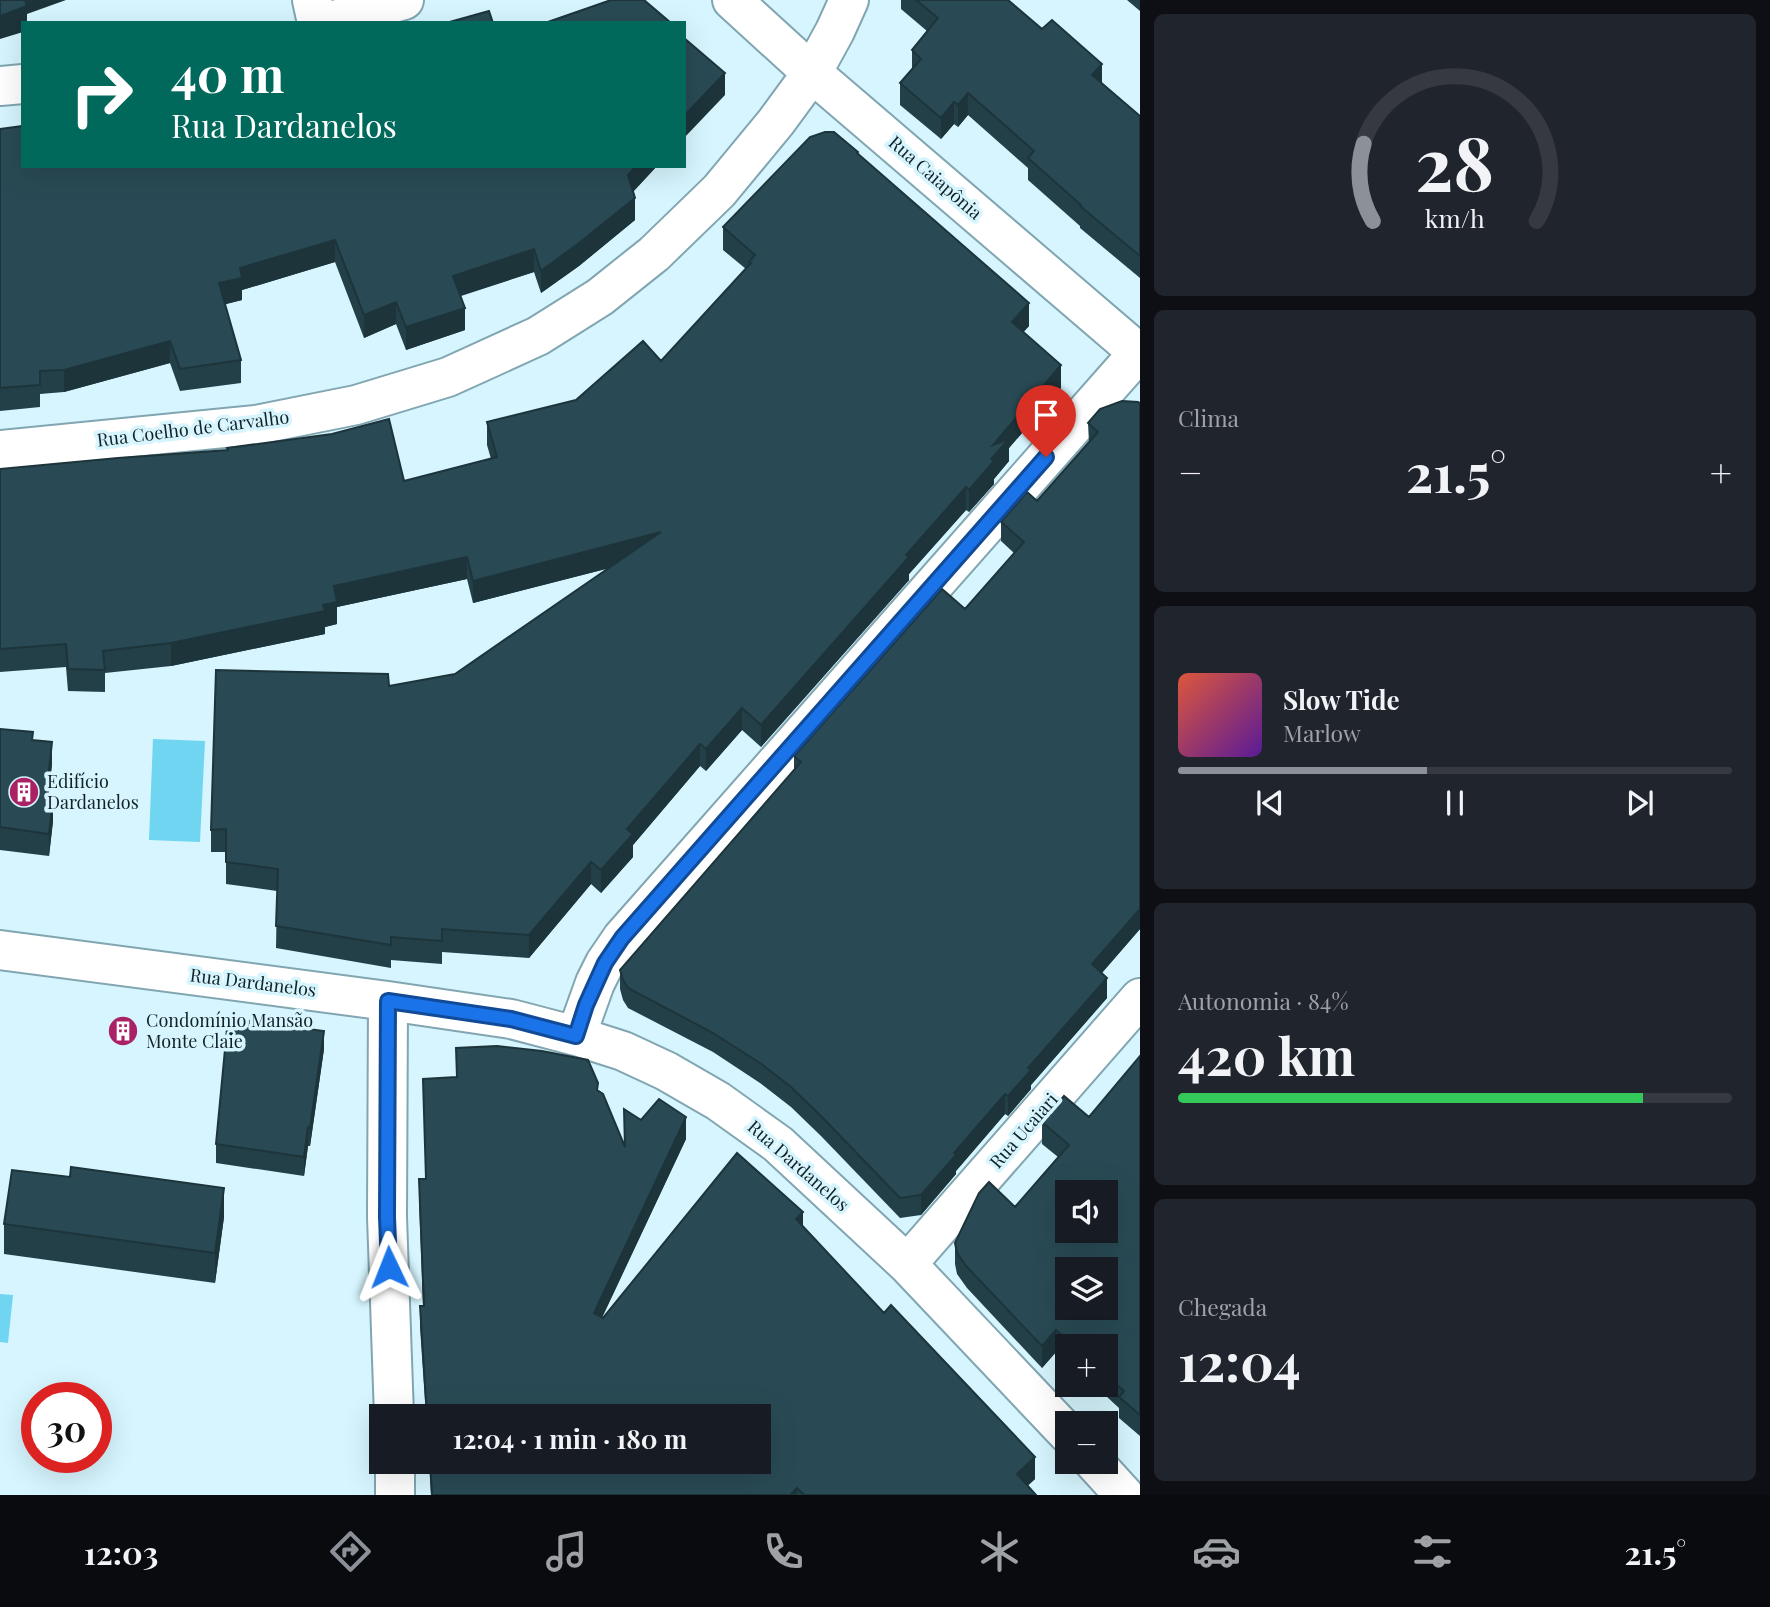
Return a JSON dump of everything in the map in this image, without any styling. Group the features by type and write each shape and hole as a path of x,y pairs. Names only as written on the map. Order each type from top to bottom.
{"street":[{"path":"312,0 317,21"},
{"path":"331,21 404,0"},
{"name":"Rua Caiapônia","path":"732,0 812,73 1140,353"},
{"name":"Rua Coelho de Carvalho","path":"0,450 256,425 356,405 448,377 538,336 600,297 654,254 719,191 812,73 849,0"},
{"path":"0,86 21,84"},
{"path":"576,1036 600,973 622,938 1140,353"},
{"name":"Rua Dardanelos","path":"0,950 511,1019 623,1051 666,1071 718,1101 778,1144 907,1264 1055,1420"},
{"name":"Rua Ucaiari","path":"907,1264 1140,998"},
{"path":"388,1001 387,1217 394,1404"},
{"path":"395,1474 395,1495"},
{"path":"1105,1474 1124,1495"}],"water":[{"path":"153,739 205,741 200,842 149,840"},
{"path":"0,1294 13,1295 8,1343 0,1342"}],"building":[{"path":"0,0 25,0 27,6 0,16"},
{"path":"611,0 644,0 669,21 551,21"},
{"path":"916,0 1008,0 1042,29 1052,20 1102,64 1092,75 1140,116 1140,256 1028,158 1034,151 968,93 958,105 954,102 941,118 900,83 921,59 912,50 938,18"},
{"path":"489,11 492,21 453,21"},
{"path":"686,40 725,73 686,114"},
{"path":"21,126 21,168 634,168 628,175 635,198 541,271 534,249 453,276 465,308 406,327 396,302 364,315 335,240 240,268 242,278 219,283 241,360 180,369 170,341 64,370 40,371 40,385 0,388 0,129"},
{"path":"834,132 858,152 1029,303 1012,322 1061,365 993,445 1009,439 991,459 994,461 969,490 966,487 906,555 909,557 761,725 742,708 706,749 700,744 627,829 633,834 601,870 591,862 529,935 442,929 442,941 391,937 391,945 276,926 278,869 226,862 226,829 211,830 216,670 388,674 389,686 455,674 661,532 473,581 467,557 334,586 337,602 323,605 325,611 171,643 103,651 105,670 68,669 66,644 0,649 0,469 228,450 227,448 332,434 389,419 404,481 497,457 487,422 576,400 643,341 661,361 751,263 749,262 755,255 723,227 810,137"},
{"path":"1122,401 1140,403 1140,909 1092,964 1107,978 1028,1068 1031,1070 1008,1096 1005,1094 921,1195 900,1198 791,1087 713,1033 628,988 620,970 801,762 794,756 942,589 965,609 1024,542 1001,522 1027,492 1037,501 1098,432 1088,423 1100,409"},
{"name":"Edifício Dardanelos","path":"0,729 33,732 32,740 52,742 46,798 53,799 49,834 0,827"},
{"path":"228,1018 324,1031 304,1157 216,1144"},
{"path":"497,1046 588,1060 598,1083 597,1090 603,1094 625,1147 624,1109 641,1120 659,1099 686,1117 594,1313 603,1318 737,1153 803,1212 796,1219 884,1313 891,1305 1035,1457 1017,1474 1036,1495 804,1495 797,1488 790,1495 432,1495 431,1474 771,1474 771,1404 426,1404 420,1306 424,1306 419,1179 426,1179 423,1079 457,1077 456,1048"},
{"path":"1140,1056 1140,1415 1119,1397 1124,1391 1118,1386 1118,1334 1060,1334 1056,1330 1042,1346 957,1253 955,1243 979,1193 989,1182 1015,1207 1069,1145 1042,1122 1064,1096 1089,1117"},
{"path":"71,1167 224,1188 215,1253 4,1224 12,1170 70,1177"}],"place":[{"name":"Edifício Dardanelos","path":"24,792"},
{"name":"Condomínio Mansão Monte Claie","path":"123,1031"}],"route":[{"path":"389,1267 388,1001 511,1019 576,1036 586,1005 605,963 622,938 1046,457"}]}
